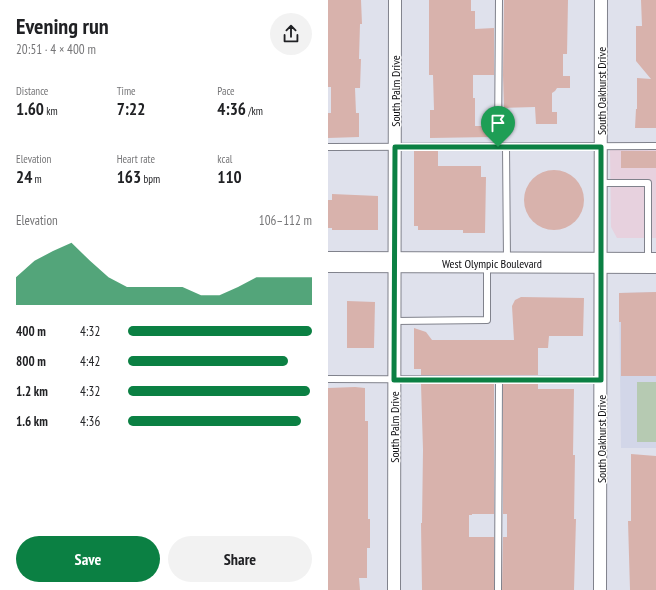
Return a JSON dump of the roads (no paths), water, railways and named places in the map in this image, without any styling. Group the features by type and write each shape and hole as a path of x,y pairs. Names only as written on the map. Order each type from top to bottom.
{"main road":[{"name":"West Olympic Boulevard","path":"328,262 652,263"}],"street":[{"name":"South Palm Drive","path":"394,590 395,0"},
{"name":"South Oakhurst Drive","path":"600,590 601,0"}],"lane":[{"path":"498,147 499,0"},
{"path":"328,147 656,146"},
{"path":"506,147 507,263"},
{"path":"601,183 648,183 652,263"},
{"path":"394,321 487,320 487,263"},
{"path":"328,380 601,380"},
{"path":"498,380 498,590"}]}
